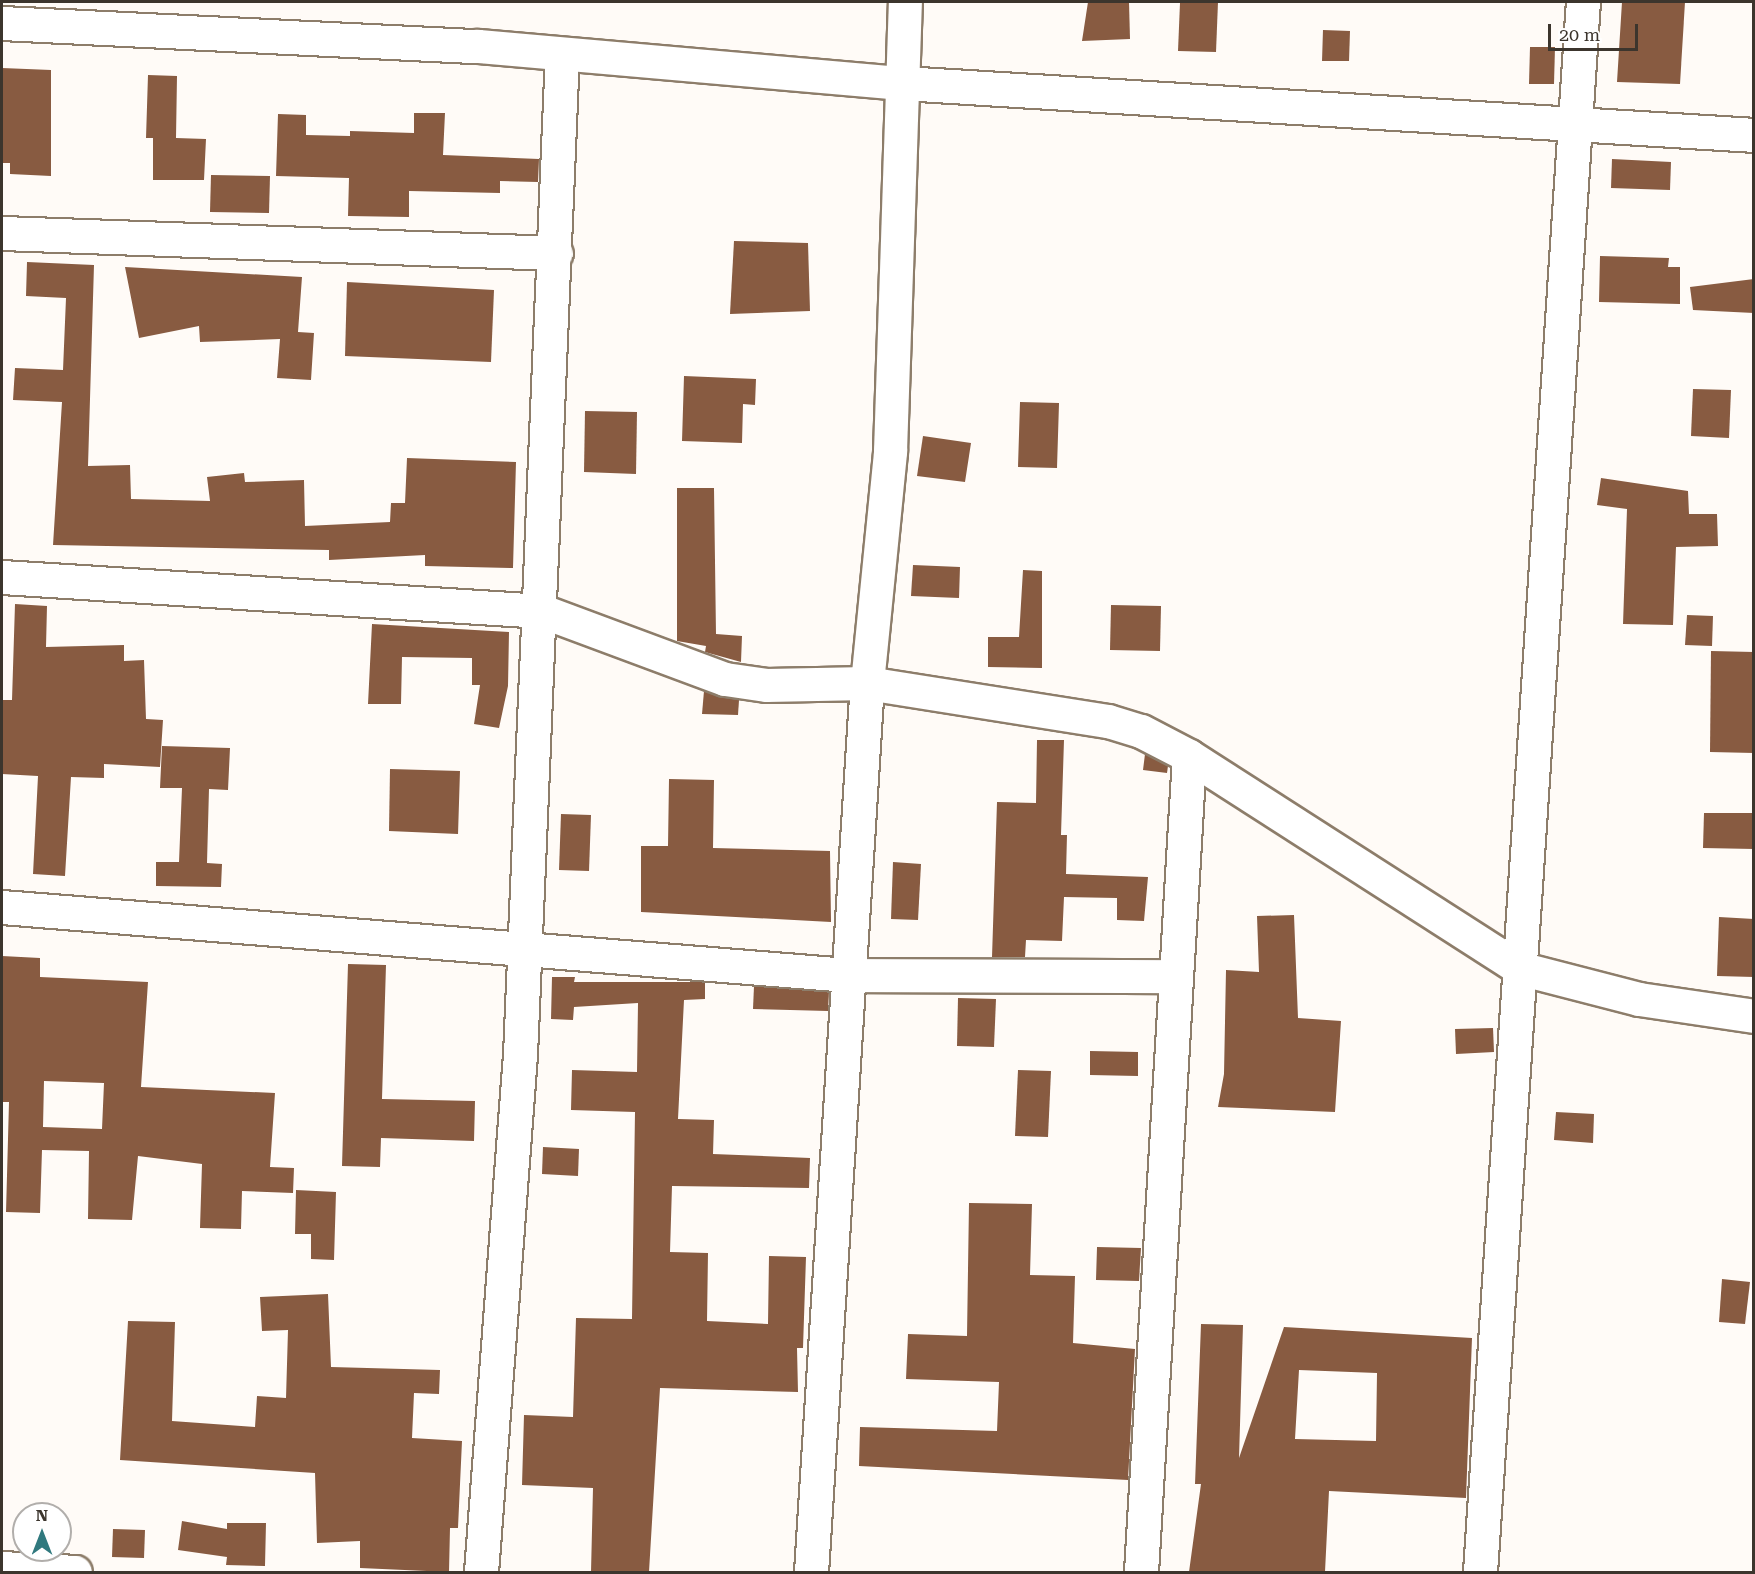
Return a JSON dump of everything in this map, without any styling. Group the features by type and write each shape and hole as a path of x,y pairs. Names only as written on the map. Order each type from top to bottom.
{"street":[{"path":"811,1572 867,683 890,451 905,2"},
{"path":"1480,1572 1583,2"},
{"path":"2,23 562,54 902,83 1575,121 1754,135"},
{"path":"481,1572 526,949 542,611 562,54"},
{"path":"2,233 556,253"},
{"path":"2,577 542,611 725,679 766,685 867,683 1108,721 1142,731 1189,756 1519,968 1639,999 1754,1016"},
{"path":"1141,1572 1189,756"},
{"path":"2,907 848,975 1176,976"},
{"path":"2,1568 75,1572"}],"building":[{"path":"1088,2 1129,2 1130,39 1082,41"},
{"path":"1218,2 1216,52 1178,51 1180,3"},
{"path":"1622,2 1685,2 1680,84 1617,82"},
{"path":"1323,30 1350,31 1349,61 1322,61"},
{"path":"1530,47 1555,47 1554,84 1529,84"},
{"path":"2,68 51,70 51,176 10,174 10,163 2,163"},
{"path":"148,75 177,76 176,138 206,139 204,180 153,180 153,138 146,138"},
{"path":"414,113 445,113 443,155 539,159 538,182 500,181 500,193 409,191 409,217 348,216 349,178 276,176 278,114 306,115 306,135 350,136 350,131 414,133"},
{"path":"1612,159 1671,162 1670,190 1611,188"},
{"path":"211,175 270,176 269,213 210,212"},
{"path":"734,241 808,243 810,311 730,314"},
{"path":"1600,256 1669,258 1668,267 1680,267 1680,304 1599,302"},
{"path":"27,262 94,265 88,466 130,465 131,499 210,501 207,477 244,473 245,482 304,480 305,526 390,522 391,503 405,503 407,458 516,462 513,568 425,566 425,555 329,560 329,550 53,545 62,402 13,400 15,368 63,370 66,298 26,296"},
{"path":"125,267 302,277 298,332 314,333 311,380 277,378 280,339 200,342 199,326 139,338"},
{"path":"1754,279 1754,313 1693,310 1690,287"},
{"path":"347,282 494,290 491,362 345,356"},
{"path":"684,376 756,379 755,405 743,404 742,443 682,441"},
{"path":"1693,389 1731,390 1729,438 1691,436"},
{"path":"1020,402 1059,403 1057,468 1018,467"},
{"path":"585,411 637,412 636,474 584,472"},
{"path":"923,436 971,443 965,482 917,476"},
{"path":"1601,478 1688,491 1689,514 1717,514 1718,546 1676,547 1673,625 1623,624 1627,509 1597,505"},
{"path":"677,488 714,488 716,634 742,636 741,662 705,652 706,646 677,641"},
{"path":"913,565 960,567 959,598 911,596"},
{"path":"1023,570 1042,571 1042,668 988,667 988,637 1019,637"},
{"path":"15,604 47,606 46,647 124,645 124,661 144,660 146,719 163,720 160,767 104,764 104,778 71,777 65,876 33,874 38,776 2,774 2,700 12,700"},
{"path":"1111,605 1161,606 1160,651 1110,650"},
{"path":"1687,615 1713,616 1712,646 1685,645"},
{"path":"372,624 509,632 508,686 499,728 474,724 480,685 472,685 472,658 402,657 401,704 368,704"},
{"path":"1711,651 1754,652 1754,753 1710,752"},
{"path":"704,691 739,700 738,715 702,714"},
{"path":"1037,740 1064,740 1061,835 1067,835 1066,874 1148,877 1144,921 1117,920 1117,898 1064,897 1062,941 1026,940 1025,957 992,957 997,802 1036,803"},
{"path":"162,746 230,748 228,790 209,789 207,863 222,864 221,887 156,886 156,862 179,862 182,788 160,788"},
{"path":"1145,754 1168,766 1167,773 1143,770"},
{"path":"390,769 460,771 458,834 389,831"},
{"path":"669,779 714,780 713,848 830,851 831,922 641,912 641,846 668,846"},
{"path":"1704,813 1754,813 1754,849 1703,848"},
{"path":"561,814 591,815 589,871 559,870"},
{"path":"893,862 921,864 918,920 891,919"},
{"path":"1294,915 1298,1018 1341,1021 1335,1112 1218,1107 1224,1074 1226,970 1259,972 1257,916"},
{"path":"1719,917 1754,919 1754,977 1717,976"},
{"path":"2,956 40,958 40,977 148,982 141,1087 275,1093 270,1167 294,1168 293,1193 242,1191 241,1229 200,1228 202,1164 138,1156 132,1220 88,1219 89,1151 42,1150 40,1213 6,1212 9,1102 2,1102","holes":["44,1081 104,1083 102,1129 43,1127"]},
{"path":"348,964 386,965 382,1099 475,1101 474,1141 381,1138 380,1167 342,1166"},
{"path":"552,977 575,977 574,982 705,982 705,999 684,1000 678,1119 714,1120 713,1154 810,1158 809,1188 672,1186 670,1252 708,1253 707,1321 768,1324 769,1256 806,1257 803,1348 797,1348 798,1392 660,1388 649,1572 591,1572 593,1488 522,1485 524,1415 573,1417 576,1318 632,1319 635,1112 571,1110 572,1070 637,1072 638,1003 574,1007 573,1020 551,1019"},
{"path":"754,986 829,992 828,1011 753,1009"},
{"path":"958,998 996,999 994,1047 957,1046"},
{"path":"1493,1028 1494,1052 1456,1054 1455,1029"},
{"path":"1090,1051 1138,1052 1138,1076 1090,1075"},
{"path":"1018,1070 1051,1071 1048,1137 1015,1136"},
{"path":"1556,1112 1594,1114 1593,1143 1554,1140"},
{"path":"543,1147 579,1149 578,1176 542,1174"},
{"path":"296,1190 336,1192 334,1260 311,1259 311,1234 295,1234"},
{"path":"969,1203 1032,1204 1030,1275 1075,1276 1073,1343 1135,1349 1128,1480 859,1466 860,1427 997,1431 999,1382 906,1379 908,1334 967,1336"},
{"path":"1097,1247 1141,1248 1139,1281 1096,1280"},
{"path":"1722,1279 1750,1282 1745,1324 1719,1322"},
{"path":"328,1294 331,1367 440,1370 439,1394 414,1393 412,1438 462,1441 458,1528 450,1528 449,1572 360,1568 360,1541 317,1543 315,1473 120,1460 128,1321 175,1322 172,1421 255,1427 257,1396 286,1398 288,1330 262,1331 260,1297"},
{"path":"1201,1324 1243,1325 1239,1458 1284,1327 1472,1338 1466,1498 1329,1491 1325,1572 1189,1572 1201,1484 1195,1484","holes":["1299,1370 1377,1373 1376,1441 1295,1439"]},
{"path":"182,1521 227,1529 227,1523 266,1523 265,1566 226,1565 227,1557 178,1550"},
{"path":"113,1529 145,1530 144,1558 112,1557"}]}
